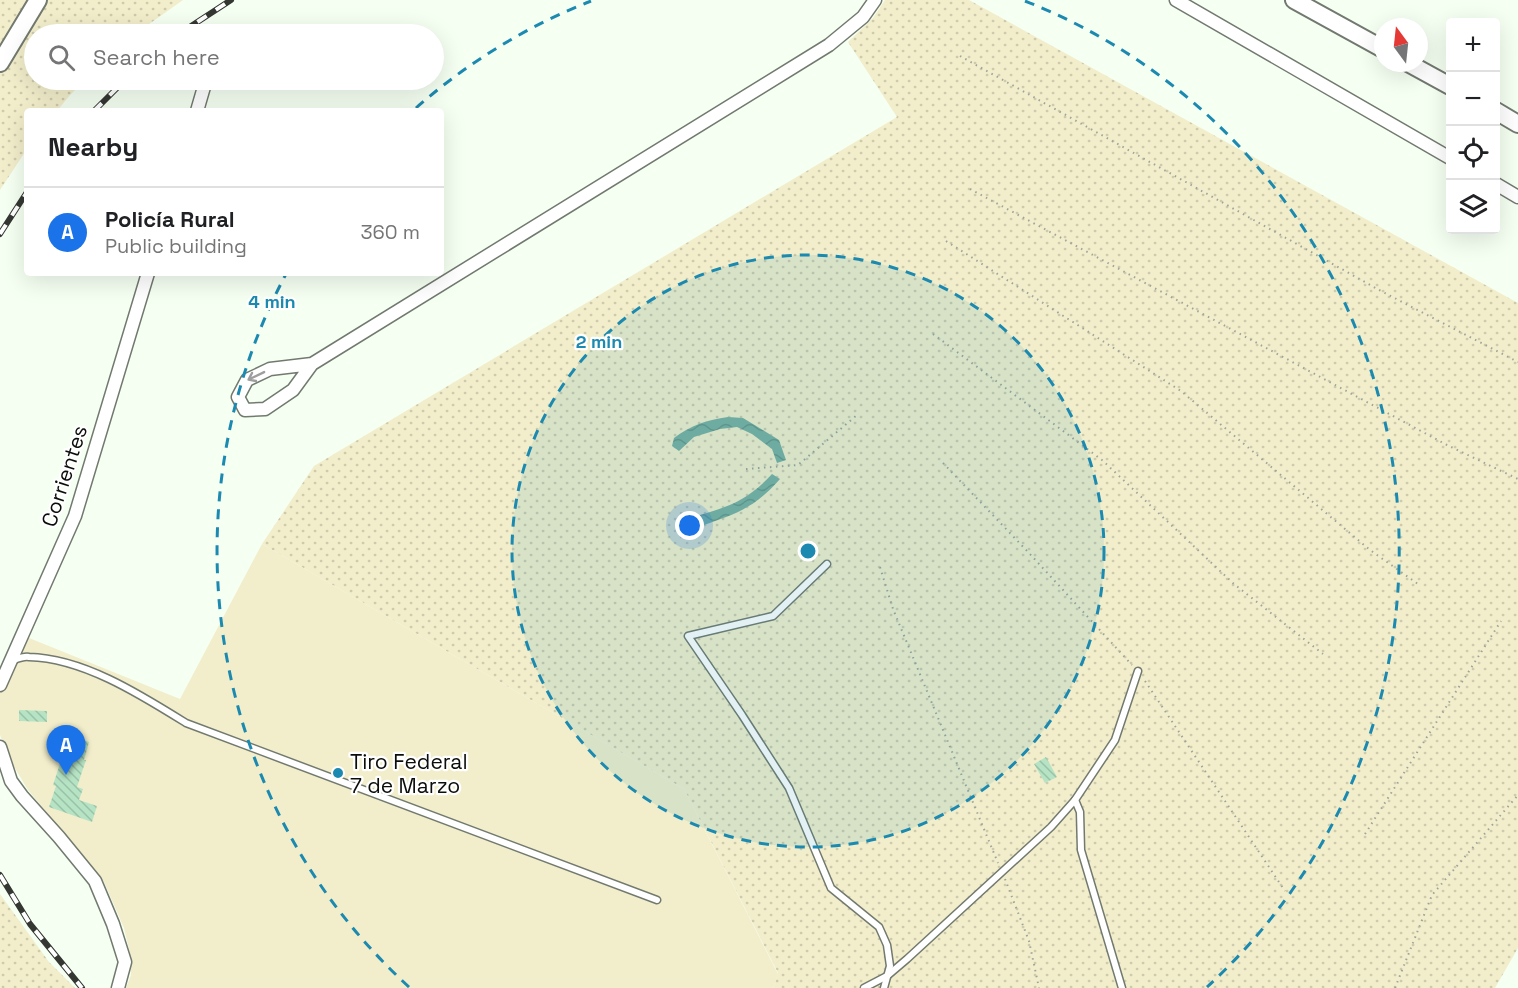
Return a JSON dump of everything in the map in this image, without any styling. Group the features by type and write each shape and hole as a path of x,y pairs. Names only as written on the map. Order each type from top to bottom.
{"street":[{"path":"0,63 38,0"},
{"path":"312,364 270,369 247,380 238,397 245,410 265,409 292,390 312,364 829,45 863,17 875,0"},
{"path":"1176,0 1446,156"},
{"path":"1294,0 1374,44"},
{"path":"0,55 18,33"},
{"path":"1424,72 1446,84"},
{"path":"198,108 203,90"},
{"path":"1500,113 1518,124"},
{"path":"1500,186 1518,196"},
{"name":"Corrientes","path":"0,685 75,516 147,276"},
{"path":"0,747 12,781 22,796 95,881 114,924 125,962 118,988"}],"lane":[{"path":"827,564 773,616 688,636 789,788 831,888 879,927 887,945 890,966 884,988"},
{"path":"11,661 28,656 73,664 129,688 186,723 657,900"},
{"path":"864,988 888,976 1051,827 1075,800 1115,740 1138,671"},
{"path":"1075,800 1080,812 1081,850 1122,988"}],"path":[{"path":"960,56 1381,291 1518,362"},
{"path":"970,189 1436,440 1518,479"},
{"path":"946,241 1180,391 1370,550 1418,584"},
{"path":"933,334 1102,460 1234,584 1323,654"},
{"path":"746,469 798,465 857,415"},
{"path":"943,464 1138,671 1284,891"},
{"path":"880,567 893,609 1029,941 1039,988"},
{"path":"1365,834 1501,621"},
{"path":"1395,988 1432,895 1518,795"}],"shaded area":[{"path":"0,0 30,0 0,51"},
{"path":"44,0 183,0 149,24 30,24"},
{"path":"885,0 969,0 1518,303 1518,948 1495,988 773,988 778,973 684,789 262,544 314,466 897,117 848,42 873,18"},
{"path":"24,33 24,90 75,90 59,108 24,108 24,154 0,190 0,73"},
{"name":"Tiro Federal 7 de Marzo","path":"262,544 684,789 778,974 773,988 126,988 131,975 130,953 124,928 104,882 28,790 9,758 0,735 0,692 18,653 29,638 180,699"},
{"path":"0,894 49,962 75,988 0,988"}],"water":[{"path":"728,417 743,418 779,440 786,460 777,463 772,449 752,434 737,427 720,429 694,437 679,451 672,446 674,438 693,426"},
{"path":"772,474 780,479 762,497 746,508 704,525 698,518 700,515 740,500"}],"building":[{"path":"19,710 47,711 47,722 19,721"},
{"path":"75,737 89,742 77,787 83,789 79,800 97,806 92,822 49,807 56,786 53,785 68,739 74,741"},
{"path":"1046,757 1057,777 1045,783 1034,764"}],"railway":[{"path":"194,24 231,0"},
{"path":"97,108 115,90"},
{"path":"0,234 24,197"},
{"path":"0,875 30,924 82,988"}],"place":[{"name":"Tiro Federal 7 de Marzo","path":"338,773"},
{"name":"Policía Rural","path":"66,775"}]}
